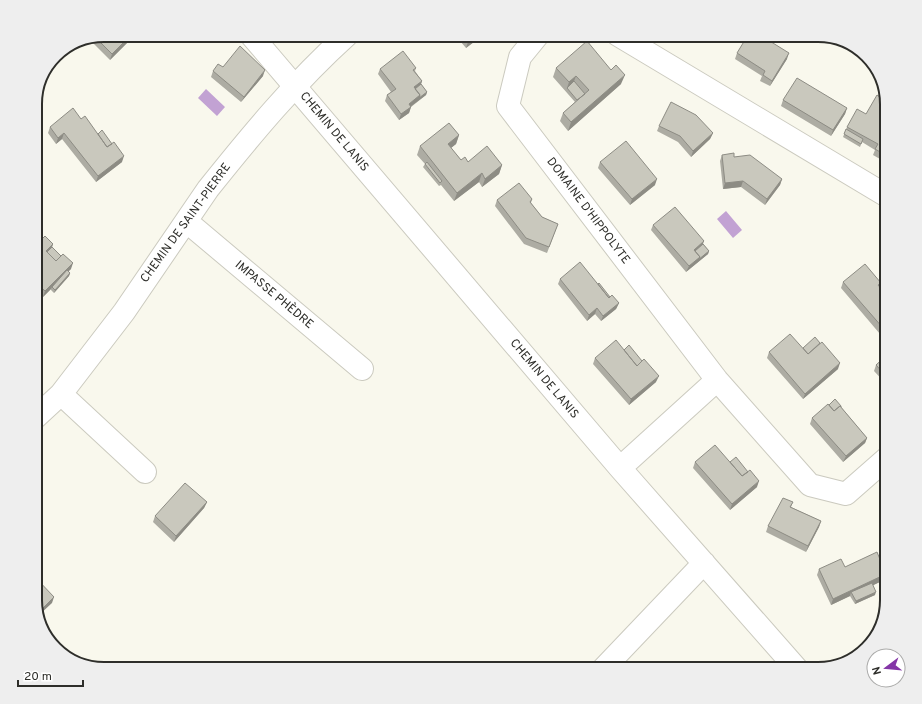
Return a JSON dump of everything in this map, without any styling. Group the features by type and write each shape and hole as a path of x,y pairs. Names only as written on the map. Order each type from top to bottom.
{"street":[{"name":"CHEMIN DE LANIS","path":"257,42 620,468 791,662"},
{"name":"CHEMIN DE SAINT-PIERRE","path":"42,412 61,394 124,312 221,172 275,106 340,42"},
{"name":"DOMAINE D'HIPPOLYTE","path":"532,42 520,57 508,106 717,380 810,485 846,494 880,464"},
{"path":"630,42 880,192"},
{"name":"IMPASSE PHÈDRE","path":"186,221 362,368"},
{"path":"620,468 717,380"},
{"path":"61,394 145,472"},
{"path":"609,662 704,563"}],"shaded area":[{"path":"206,89 225,107 217,116 198,98"},
{"path":"726,211 742,230 733,238 717,219"}],"building":[{"path":"100,42 124,42 112,54"},
{"path":"586,42 588,42 611,70 616,65 625,75 571,122 563,113 589,90 576,76 569,82 556,68"},
{"path":"744,42 771,42 789,53 772,81 763,75 765,71 737,53"},
{"path":"240,46 265,70 244,97 213,71 218,64 223,67"},
{"path":"403,51 416,68 413,70 422,81 414,87 420,95 409,104 411,107 401,114 387,95 396,89 380,69"},
{"path":"797,78 847,108 833,130 783,100"},
{"path":"574,81 585,94 577,100 567,88"},
{"path":"421,84 427,92 419,98 420,95 415,89"},
{"path":"877,95 879,97 880,152 875,149 878,144 847,127 857,109 866,114"},
{"path":"671,102 696,115 713,133 693,151 680,136 659,126"},
{"path":"73,108 81,119 85,116 107,147 114,142 124,156 98,176 64,133 58,138 50,127"},
{"path":"449,123 459,135 448,144 461,160 465,157 468,162 487,146 502,165 485,179 482,173 457,193 420,146"},
{"path":"846,129 863,139 861,144 844,134"},
{"path":"102,130 112,144 107,147 98,134"},
{"path":"626,141 657,179 632,199 600,162"},
{"path":"734,153 734,157 750,155 782,179 767,199 743,181 725,183 722,155"},
{"path":"427,162 442,181 440,183 425,164"},
{"path":"519,183 532,199 530,202 542,217 558,224 549,247 526,238 497,200"},
{"path":"675,207 704,241 694,250 700,257 689,266 653,225"},
{"path":"45,236 53,244 46,251 56,261 63,254 73,263 45,291 42,288 42,239"},
{"path":"703,244 709,251 698,260 700,257 695,251"},
{"path":"52,247 61,256 56,261 47,252"},
{"path":"580,262 609,298 612,295 619,303 603,316 597,308 589,315 560,279"},
{"path":"865,264 880,282 878,285 880,287 880,325 843,282"},
{"path":"67,270 70,273 55,290 52,287"},
{"path":"599,283 610,297 609,298 598,284"},
{"path":"790,334 808,354 822,342 840,363 805,394 769,352"},
{"path":"815,337 820,343 808,354 803,348"},
{"path":"616,340 637,366 644,359 659,376 631,399 595,358"},
{"path":"629,345 642,361 637,366 624,350"},
{"path":"880,361 880,369 876,365"},
{"path":"835,399 841,407 840,406 834,411 829,405"},
{"path":"828,404 834,411 840,406 867,438 846,456 812,418"},
{"path":"715,445 742,476 750,470 759,481 732,504 695,462"},
{"path":"736,457 748,472 742,476 730,462"},
{"path":"185,483 207,502 176,536 155,516"},
{"path":"783,498 793,502 790,507 821,521 808,546 768,526"},
{"path":"877,552 880,559 880,577 833,599 819,569 841,559 845,567"},
{"path":"872,583 876,592 856,601 851,592"},
{"path":"42,584 54,597 43,608"}]}
